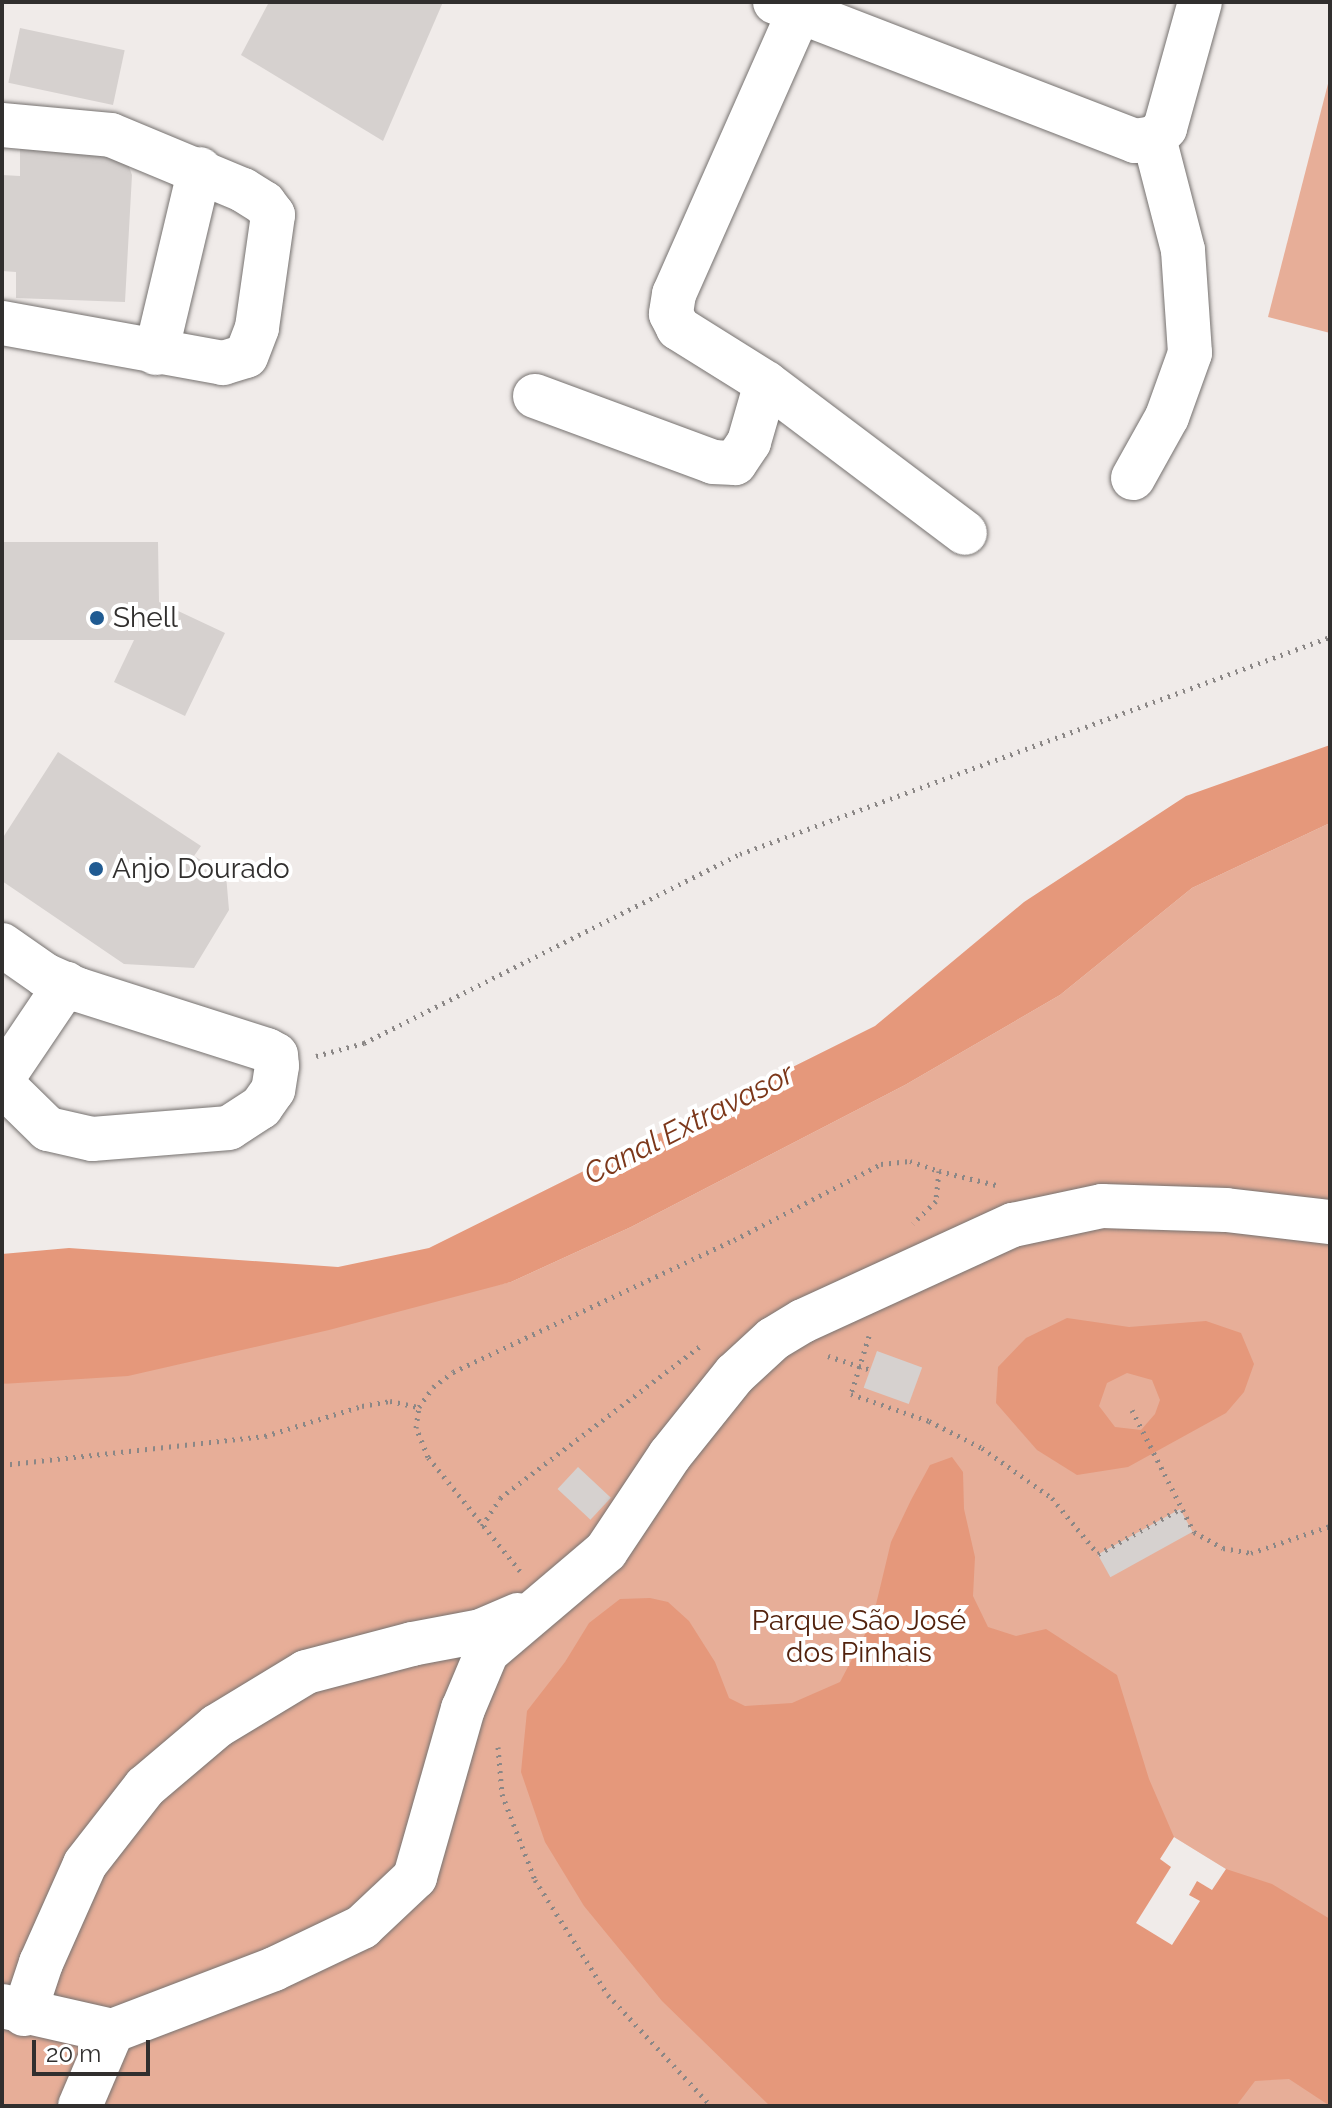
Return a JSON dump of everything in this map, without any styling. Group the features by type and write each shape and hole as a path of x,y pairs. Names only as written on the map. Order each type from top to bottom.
{"street":[{"path":"1133,478 1167,417 1190,353 1183,250 1159,133 1200,2"},
{"path":"965,533 766,383 731,365 678,328 671,314 674,294 787,7 1135,141 1159,133"},
{"path":"2,125 111,135 200,169 254,196 273,215 257,328 246,356 223,363 2,323"},
{"path":"156,353 200,169"},
{"path":"535,396 713,462 735,463 749,442 766,383"},
{"path":"2,945 45,975 66,984 267,1050 276,1055 273,1090 261,1107 229,1128 92,1139 48,1129 2,1082 66,984"},
{"path":"546,1603 481,1631 412,1644 306,1672 217,1726 145,1787 85,1864 41,1963 13,2010 112,2031 274,1969 362,1927 415,1877 463,1709 487,1652 546,1603 606,1551 670,1455 735,1374 773,1339 803,1321 1013,1225 1102,1206 1226,1210 1330,1222"},
{"path":"80,2106 112,2031"}],"path":[{"path":"277,1066 364,1043 740,854 1330,637"},
{"path":"546,1603 428,1457 416,1428 419,1407 433,1387 453,1372 734,1240 881,1164 910,1161 939,1171 936,1201 908,1228"},
{"path":"888,1283 851,1394 929,1421 982,1448 1052,1498 1098,1554 1180,1509"},
{"path":"482,1526 500,1498 702,1345"},
{"path":"2,1465 265,1436 362,1406 390,1401 419,1407"},
{"path":"1132,1410 1194,1532 1223,1548 1251,1553 1330,1526"},
{"path":"497,1739 502,1794 535,1880 608,1995 711,2106"}],"green space":[{"path":"1330,76 1330,333 1268,317"},
{"name":"Parque São José dos Pinhais","path":"1330,823 1330,2106 2,2106 2,1384 511,1282 631,1227 905,1085 1060,995 1192,888"}],"water":[{"name":"Canal Extravasor","path":"1330,745 1330,823 1192,888 1060,995 905,1085 631,1227 511,1282 329,1330 128,1376 2,1384 2,1254 69,1248 338,1267 429,1248 875,1026 1024,902 1186,796"},
{"path":"1067,1318 1129,1327 1206,1321 1241,1333 1254,1364 1244,1392 1226,1413 1128,1467 1077,1475 1037,1450 996,1403 998,1367 1026,1338","holes":["1127,1373 1152,1380 1160,1400 1155,1414 1141,1430 1115,1427 1099,1406 1107,1383"]},
{"path":"952,1457 963,1472 964,1509 975,1557 973,1596 988,1627 1016,1636 1046,1629 1117,1675 1149,1779 1174,1837 1226,1869 1272,1884 1330,1919 1330,2106 1289,2079 1255,2081 1236,2106 770,2106 662,2001 584,1906 545,1842 521,1772 527,1711 565,1662 589,1623 620,1599 650,1598 668,1602 689,1621 715,1662 729,1698 745,1706 792,1703 840,1682 872,1621 891,1542 911,1500 930,1465"}],"pier":[{"path":"1174,1837 1226,1869 1212,1890 1197,1881 1189,1895 1200,1901 1172,1945 1136,1923 1171,1867 1160,1859"}],"building":[{"path":"269,2 443,2 383,141 241,55"},
{"path":"20,28 125,50 113,105 8,83"},
{"path":"20,146 124,153 132,175 125,302 16,298 16,272 2,271 2,175 20,176"},
{"name":"Shell","path":"2,542 158,542 159,602 225,633 185,716 114,682 134,640 2,640"},
{"path":"58,752 201,846 194,856 226,875 229,910 194,968 124,964 2,881 2,839"},
{"path":"877,1351 922,1367 909,1404 864,1388"},
{"path":"578,1467 611,1498 590,1520 558,1489"},
{"path":"1180,1509 1193,1532 1110,1577 1098,1555"}],"place":[{"name":"Shell","path":"97,618"},
{"name":"Anjo Dourado","path":"96,869"}]}
